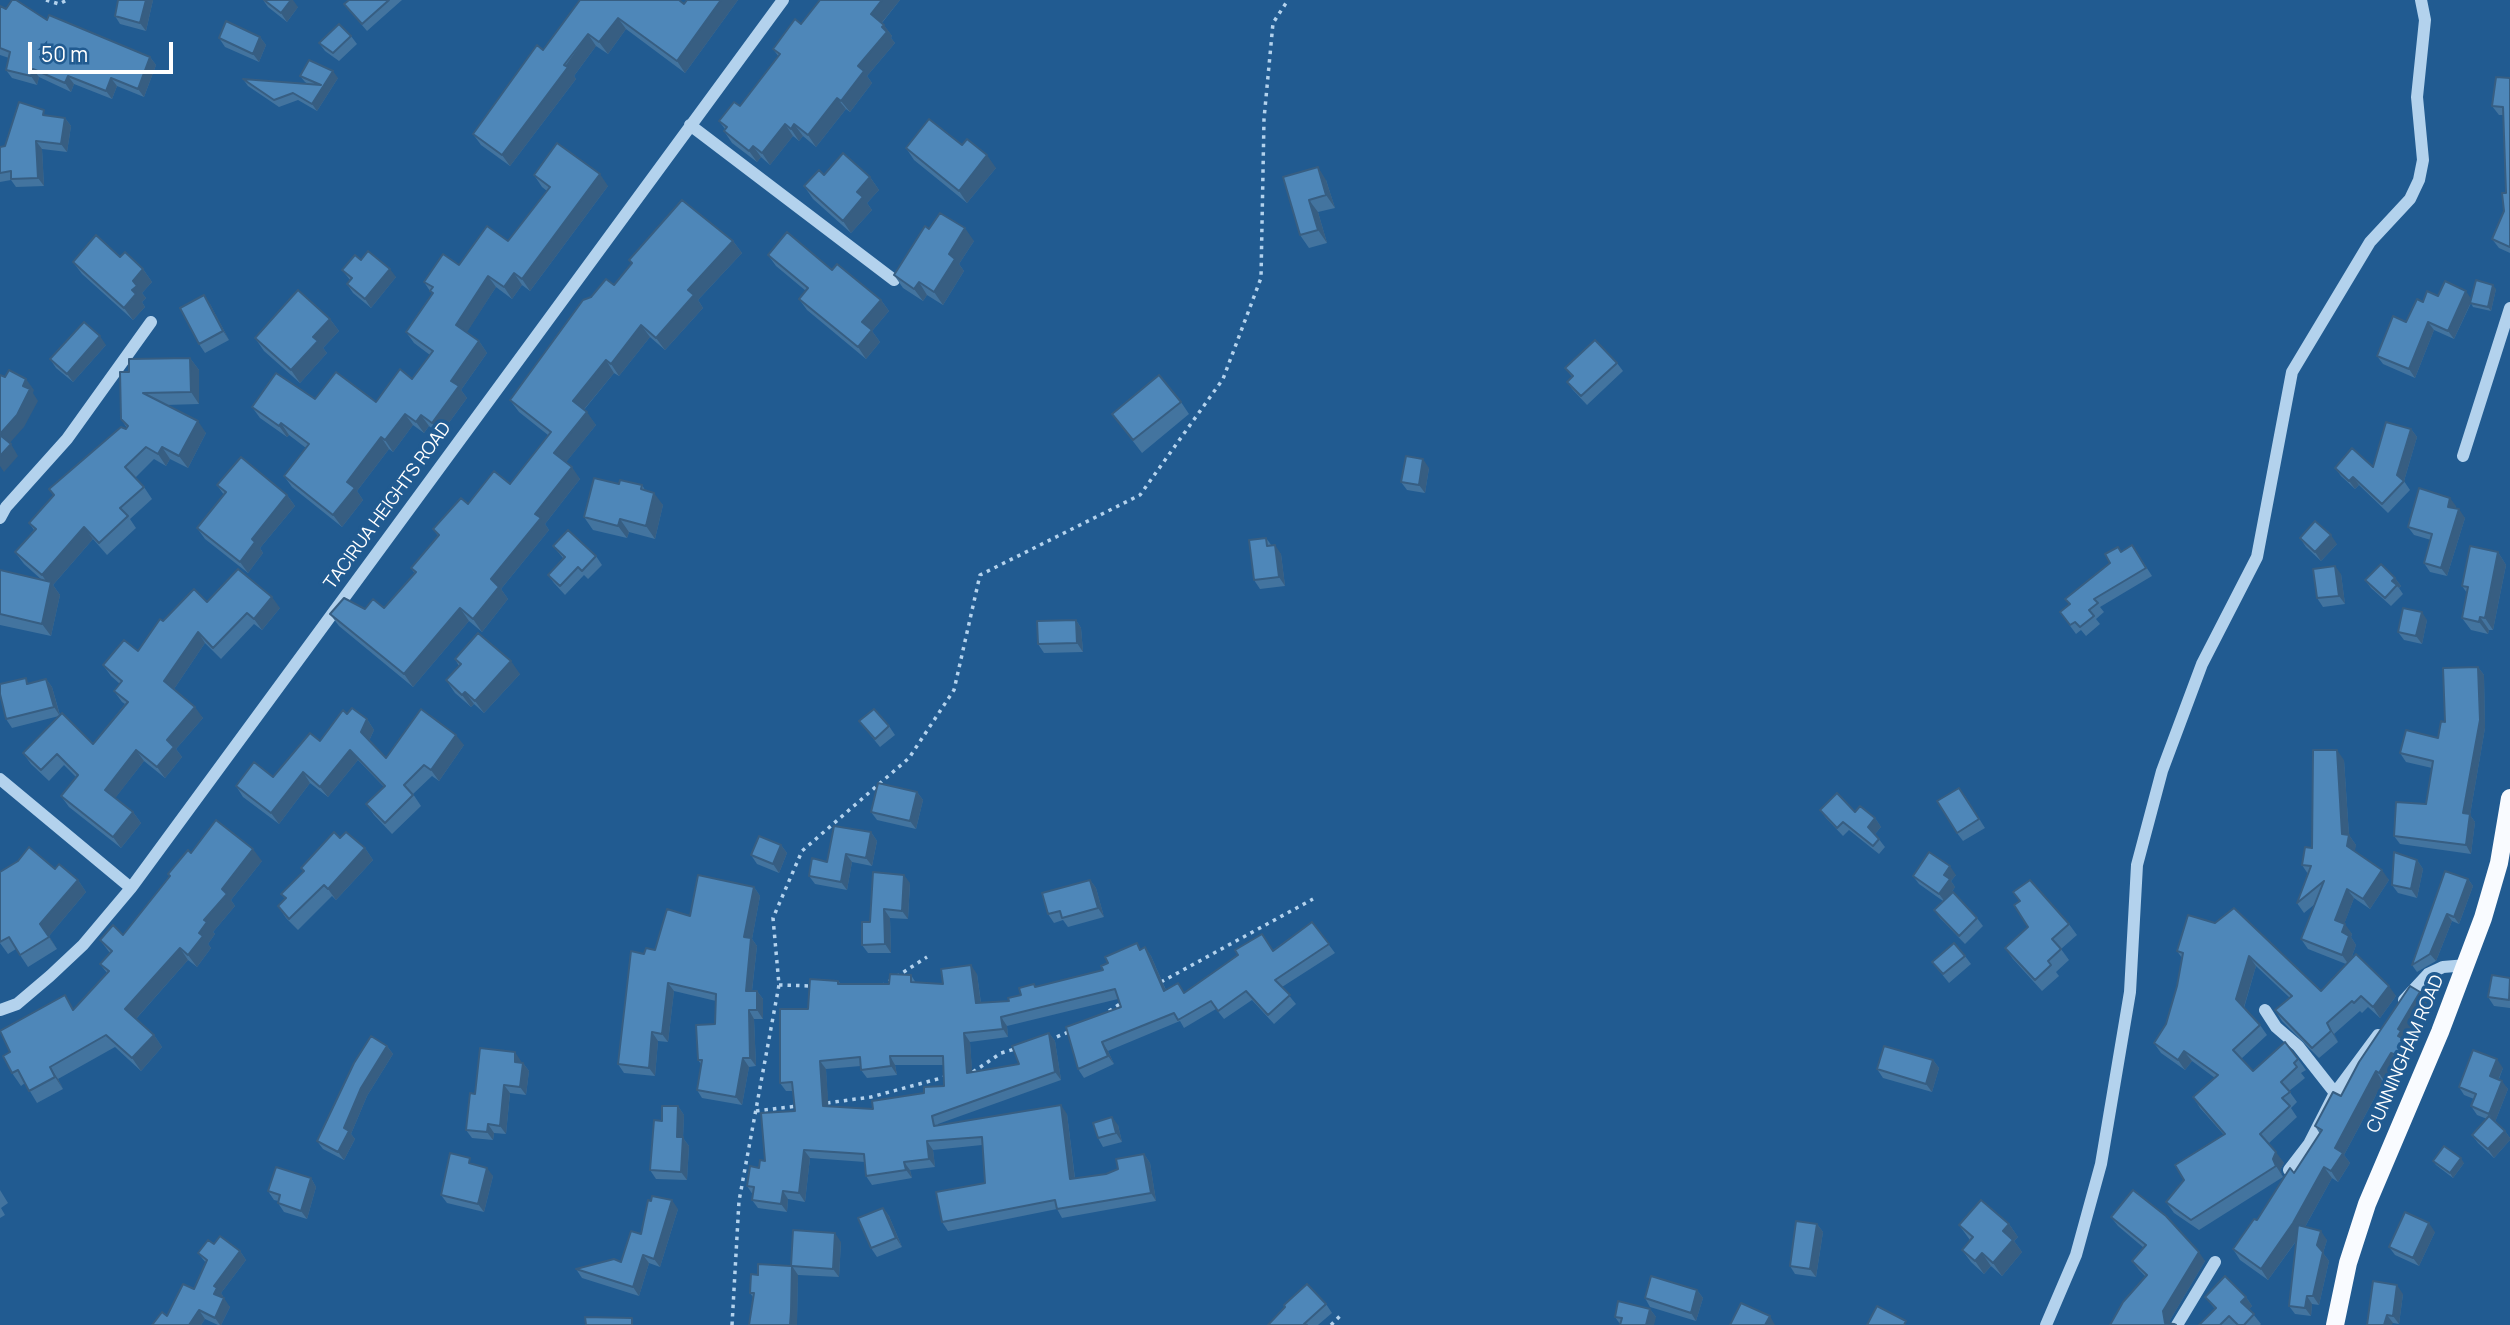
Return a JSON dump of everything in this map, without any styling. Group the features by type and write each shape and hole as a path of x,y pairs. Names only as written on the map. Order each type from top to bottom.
{"main road":[{"name":"CUNNINGHAM ROAD","path":"2335,1325 2348,1263 2367,1203 2467,965 2498,863 2510,798"}],"street":[{"name":"TACIRUA HEIGHTS ROAD","path":"0,1010 17,1004 50,976 83,944 131,888 783,0"},
{"path":"2046,1325 2076,1255 2101,1164 2130,992 2137,865 2158,785 2202,664 2257,557 2292,372 2370,242 2410,200 2420,180 2423,160 2417,97 2424,20 2421,0"},
{"path":"690,125 894,280"},
{"path":"2463,456 2510,308"},
{"path":"0,518 6,507 68,439 151,322"},
{"path":"0,779 131,888"},
{"path":"2289,1170 2309,1144 2335,1093 2393,1014 2428,974 2443,967 2467,965"},
{"path":"2265,1010 2276,1027 2298,1046 2335,1093"},
{"path":"2177,1325 2215,1262"}],"path":[{"path":"46,0 59,4 67,0"},
{"path":"732,1325 739,1201 779,985 773,918 802,851 909,758 954,690 980,575 1140,495 1223,379 1261,278 1264,119 1273,23 1288,0"},
{"path":"1159,983 1313,899"},
{"path":"878,988 927,957"},
{"path":"779,985 816,986"},
{"path":"1103,1016 1135,996"},
{"path":"1046,1041 1080,1027"},
{"path":"964,1074 976,1072 1001,1053 1024,1047"},
{"path":"820,1103 871,1097 926,1080 951,1076"},
{"path":"756,1111 807,1105"},
{"path":"1331,1325 1343,1313"}],"building":[{"path":"12,0 47,20 49,15 150,57 138,89 111,78 106,91 68,76 65,83 33,69 31,76 6,70 10,52 0,48 0,6 6,9"},
{"path":"118,0 146,0 140,23 115,16"},
{"path":"264,0 291,0 281,13"},
{"path":"349,0 389,0 362,24 344,4"},
{"path":"580,0 679,0 684,4 687,0 721,0 677,61 618,18 599,42 588,34 564,65 568,67 502,155 473,134 537,45 543,50"},
{"path":"820,0 882,0 871,14 884,25 882,27 887,32 858,66 864,71 841,101 837,98 808,135 794,124 791,129 785,124 762,153 753,146 749,151 724,131 727,127 719,121 734,102 740,106 780,54 773,49 795,19 801,24"},
{"path":"226,21 260,37 253,54 219,38"},
{"path":"339,24 351,36 333,53 319,43"},
{"path":"309,60 333,71 312,104 293,93 274,100 243,79 321,85 300,76"},
{"path":"2496,77 2510,78 2510,247 2492,239 2504,211 2502,193 2506,193 2503,107 2492,106"},
{"path":"19,102 44,110 43,115 65,118 61,144 36,141 38,178 11,179 11,171 0,173 0,147 5,146"},
{"path":"929,119 962,145 967,139 987,155 959,191 906,148"},
{"path":"557,143 600,174 522,279 514,273 504,287 488,276 456,325 479,341 451,381 459,386 432,423 421,415 416,422 405,414 385,440 381,437 347,482 355,488 333,515 284,476 309,444 281,423 279,426 252,407 276,373 315,399 336,372 376,402 400,369 412,379 433,351 406,332 433,293 430,291 433,287 424,282 443,254 459,265 487,226 508,241 550,187 534,175"},
{"path":"843,153 870,177 857,192 863,197 843,221 804,186 819,170 824,175"},
{"path":"1318,167 1326,195 1309,200 1318,230 1300,235 1283,177"},
{"path":"682,200 733,241 688,290 694,295 656,338 641,325 611,364 606,360 573,401 587,412 554,453 572,467 535,514 541,518 491,579 499,587 473,619 460,608 404,674 330,614 344,598 365,609 373,599 384,608 416,572 411,568 439,535 433,529 461,498 468,504 494,471 510,484 551,432 510,400 583,300 591,297 606,279 614,285 632,263 629,260"},
{"path":"940,213 965,228 949,254 955,259 934,292 919,282 914,289 894,275 925,226 929,229"},
{"path":"787,232 832,270 837,264 881,300 862,322 872,330 858,347 799,299 808,288 768,255"},
{"path":"96,235 120,257 125,252 143,269 133,281 137,286 132,290 136,294 124,308 73,262"},
{"path":"368,251 390,269 365,299 347,284 352,278 342,270 355,255 361,260"},
{"path":"2476,280 2493,285 2488,307 2470,303"},
{"path":"2445,281 2466,291 2448,331 2428,322 2409,369 2377,356 2393,316 2406,322 2417,299 2423,302 2427,291 2438,296"},
{"path":"298,290 330,319 313,337 318,341 291,370 255,338"},
{"path":"204,295 223,331 199,344 180,308"},
{"path":"84,322 100,336 67,374 50,359"},
{"path":"1595,340 1617,363 1581,396 1567,382 1573,376 1565,368"},
{"path":"190,358 191,392 143,393 198,421 179,456 162,447 158,454 146,447 125,467 144,487 120,508 128,516 99,543 84,527 42,575 15,552 36,529 29,523 54,495 49,489 121,427 126,429 128,426 121,419 120,372 129,372 129,359"},
{"path":"9,370 26,379 23,386 30,389 17,415 0,434 0,375 5,377"},
{"path":"1159,375 1181,402 1133,440 1112,414"},
{"path":"2386,422 2411,429 2397,475 2404,481 2382,504 2353,477 2349,481 2335,468 2352,448 2373,467"},
{"path":"0,435 11,444 0,456"},
{"path":"1406,456 1423,459 1419,485 1401,482"},
{"path":"241,457 287,495 252,539 255,542 240,562 197,528 226,492 217,485"},
{"path":"594,478 619,484 620,480 642,485 641,489 654,493 646,526 620,519 618,526 584,517"},
{"path":"2419,488 2450,498 2448,507 2459,509 2441,568 2424,563 2432,534 2408,527"},
{"path":"2315,521 2331,535 2315,552 2300,538"},
{"path":"568,530 596,556 582,571 578,567 560,586 548,575 565,557 553,546"},
{"path":"1266,538 1267,546 1275,545 1279,577 1254,580 1249,540"},
{"path":"2132,545 2146,568 2094,599 2098,603 2089,610 2094,616 2080,627 2075,622 2070,625 2060,612 2070,604 2065,599 2110,563 2105,554 2118,547 2121,552"},
{"path":"2470,546 2498,552 2485,618 2480,617 2479,622 2462,618 2468,587 2462,586"},
{"path":"2381,564 2395,578 2392,581 2397,585 2385,598 2365,580"},
{"path":"2335,566 2339,596 2317,598 2313,569"},
{"path":"238,569 272,597 254,619 247,613 213,648 198,632 164,681 195,707 167,740 174,747 157,767 136,750 105,790 133,812 113,837 61,796 78,775 57,754 41,770 23,753 62,713 93,744 128,702 114,691 122,681 103,665 124,640 138,651 160,619 163,621 194,589 207,602"},
{"path":"0,570 51,582 42,624 0,614"},
{"path":"2403,608 2422,612 2416,636 2398,632"},
{"path":"1076,620 1077,643 1038,644 1037,621"},
{"path":"478,633 511,661 475,701 465,692 462,695 446,680 461,664 455,659"},
{"path":"2478,667 2480,720 2463,813 2470,814 2466,845 2394,836 2396,802 2426,804 2433,761 2400,753 2406,730 2438,738 2441,721 2445,722 2443,668"},
{"path":"26,678 27,684 46,679 54,707 6,719 0,684"},
{"path":"352,708 367,719 361,732 386,758 421,709 456,735 431,770 424,765 404,785 413,795 385,823 366,804 385,786 350,750 320,787 303,772 271,813 236,786 254,762 273,777 310,733 320,741 343,710 347,714"},
{"path":"874,709 889,726 875,739 859,721"},
{"path":"2313,750 2337,750 2342,834 2349,835 2347,846 2382,870 2363,899 2347,889 2335,920 2345,924 2342,932 2349,936 2342,955 2301,939 2324,881 2297,903 2311,866 2302,865 2305,847 2312,848"},
{"path":"878,783 917,792 910,821 871,812"},
{"path":"1959,788 1979,819 1957,833 1937,801"},
{"path":"1837,793 1855,812 1860,806 1875,818 1868,827 1879,839 1873,846 1843,822 1837,828 1820,810"},
{"path":"216,820 253,849 222,889 227,894 204,920 207,922 199,933 203,936 188,955 180,948 125,1009 154,1035 132,1058 106,1035 50,1067 55,1077 29,1091 18,1070 12,1073 3,1056 10,1052 0,1031 65,995 73,1010 109,971 100,964 112,951 100,940 113,925 123,935 170,876 168,874 188,850 191,853"},
{"path":"834,826 871,832 866,858 846,854 841,882 809,876 812,858 827,862"},
{"path":"334,832 340,838 346,832 365,848 328,889 324,885 289,919 278,906 286,898 281,894 304,871 301,868"},
{"path":"759,836 781,845 773,864 751,855"},
{"path":"29,847 55,869 59,864 78,880 40,924 49,937 20,955 9,937 0,942 0,872 18,861"},
{"path":"1929,852 1950,866 1944,875 1950,879 1939,894 1913,876"},
{"path":"2394,852 2417,860 2411,889 2392,885"},
{"path":"2445,871 2468,879 2454,917 2447,914 2430,954 2412,965"},
{"path":"873,872 904,875 902,911 884,909 885,944 862,945 862,922 870,922"},
{"path":"698,875 754,887 744,937 751,938 746,991 757,991 757,1010 749,1010 750,1058 743,1058 736,1097 697,1090 702,1060 698,1060 696,1025 715,1024 716,994 668,983 662,1034 652,1032 649,1068 618,1064 631,951 644,954 646,948 655,950 667,909 690,916"},
{"path":"1090,880 1098,908 1062,918 1060,911 1048,914 1042,893"},
{"path":"2030,880 2069,924 2052,939 2061,949 2048,961 2051,965 2035,980 2005,948 2028,927 2014,905 2020,901 2013,892"},
{"path":"1953,892 1977,918 1959,936 1934,910"},
{"path":"2234,908 2321,991 2356,954 2389,986 2373,1007 2361,996 2354,1003 2352,1001 2327,1023 2331,1031 2312,1048 2275,1010 2292,996 2249,956 2236,999 2260,1025 2233,1050 2253,1071 2285,1042 2298,1059 2294,1063 2297,1067 2281,1082 2290,1092 2282,1098 2290,1106 2260,1134 2276,1152 2273,1159 2276,1166 2191,1220 2166,1202 2184,1180 2175,1165 2225,1134 2193,1097 2218,1075 2184,1051 2178,1060 2154,1043 2166,1024 2177,986 2183,953 2177,951 2188,915 2215,923"},
{"path":"1312,922 1329,944 1275,980 1290,995 1268,1015 1246,991 1218,1011 1211,1001 1178,1020 1174,1013 1102,1042 1108,1056 1078,1069 1066,1027 1121,1007 1115,989 1001,1017 1003,1029 964,1033 967,1073 1019,1064 1012,1046 1049,1033 1055,1072 932,1116 934,1126 1061,1105 1070,1179 1106,1174 1118,1169 1116,1159 1144,1154 1151,1193 1057,1209 1055,1200 942,1222 936,1192 985,1183 982,1137 927,1141 929,1159 904,1162 906,1170 866,1176 864,1154 804,1150 799,1193 783,1191 781,1204 752,1200 754,1187 747,1186 750,1166 759,1168 760,1160 765,1161 761,1113 795,1111 792,1082 780,1083 780,1009 808,1009 810,979 838,981 838,984 889,984 890,974 911,975 911,982 943,984 941,969 971,965 976,1003 1009,1001 1008,998 1021,995 1019,988 1034,984 1035,987 1103,970 1101,966 1108,963 1105,957 1137,943 1140,950 1145,947 1164,991 1178,983 1184,993 1238,955 1235,950 1262,934 1273,951","holes":["890,1056 943,1056 944,1086 924,1087 924,1093 872,1101 873,1109 823,1106 820,1061 860,1057 861,1070 891,1066"]},
{"path":"1954,943 1965,956 1943,974 1932,962"},
{"path":"2492,975 2510,978 2509,1000 2488,997"},
{"path":"2410,986 2420,992 2398,1029 2401,1031 2398,1036 2405,1040 2396,1055 2391,1053 2379,1073 2376,1071 2335,1148 2343,1153 2331,1171 2324,1167 2293,1223 2261,1269 2233,1249 2254,1219 2257,1220 2290,1168 2294,1173 2322,1130 2315,1126 2333,1092 2341,1096 2359,1062"},
{"path":"371,1036 387,1046 361,1088 344,1128 349,1131 338,1152 317,1141 354,1063"},
{"path":"1884,1046 1933,1060 1926,1084 1877,1069"},
{"path":"480,1048 515,1052 515,1062 523,1063 520,1087 504,1085 500,1126 488,1124 487,1132 466,1130 470,1093 475,1094"},
{"path":"2473,1050 2497,1059 2490,1076 2502,1081 2489,1114 2471,1106 2476,1094 2459,1087"},
{"path":"662,1106 678,1106 677,1137 683,1137 681,1172 650,1170 654,1120 662,1121"},
{"path":"2489,1116 2505,1131 2488,1149 2472,1135"},
{"path":"1112,1117 1116,1133 1098,1138 1093,1123"},
{"path":"2444,1146 2461,1158 2450,1173 2433,1161"},
{"path":"450,1153 470,1158 469,1163 487,1168 478,1204 441,1195"},
{"path":"276,1167 311,1178 301,1211 278,1203 280,1195 268,1191"},
{"path":"2133,1190 2166,1216 2199,1252 2163,1311 2165,1323 2176,1325 2110,1325 2123,1302 2147,1275 2132,1261 2146,1245 2111,1217"},
{"path":"652,1196 672,1200 654,1259 643,1255 633,1287 576,1269 614,1259 621,1262 631,1231 641,1234 648,1200 651,1201"},
{"path":"1981,1200 2009,1224 2003,1231 2013,1240 1993,1263 1982,1253 1975,1261 1962,1250 1973,1237 1959,1225"},
{"path":"883,1208 896,1238 871,1248 858,1218"},
{"path":"2405,1212 2429,1223 2413,1258 2389,1247"},
{"path":"1796,1221 1817,1224 1810,1269 1790,1266"},
{"path":"2298,1225 2321,1231 2317,1245 2323,1252 2313,1296 2307,1296 2305,1308 2289,1306"},
{"path":"793,1230 835,1233 833,1269 792,1266 790,1325 749,1325 754,1293 750,1293 751,1274 758,1275 758,1264 791,1266"},
{"path":"220,1236 240,1251 214,1286 217,1288 214,1294 224,1298 215,1318 199,1310 189,1325 152,1325 162,1312 167,1316 183,1284 194,1289 207,1260 198,1253 208,1240 214,1244"},
{"path":"1651,1276 1697,1290 1691,1313 1645,1298"},
{"path":"2225,1276 2246,1297 2241,1302 2254,1314 2244,1325 2238,1325 2229,1316 2220,1325 2199,1325 2216,1308 2205,1297"},
{"path":"2373,1281 2397,1285 2393,1316 2387,1315 2384,1325 2367,1325"},
{"path":"1307,1284 1326,1304 1304,1324 1307,1325 1268,1325 1284,1305"},
{"path":"1618,1301 1650,1309 1646,1325 1620,1325 1622,1318 1615,1317"},
{"path":"1741,1303 1770,1316 1765,1325 1730,1325"},
{"path":"1877,1306 1906,1321 1904,1325 1867,1325"},
{"path":"585,1317 632,1318 632,1325 586,1325"}]}
